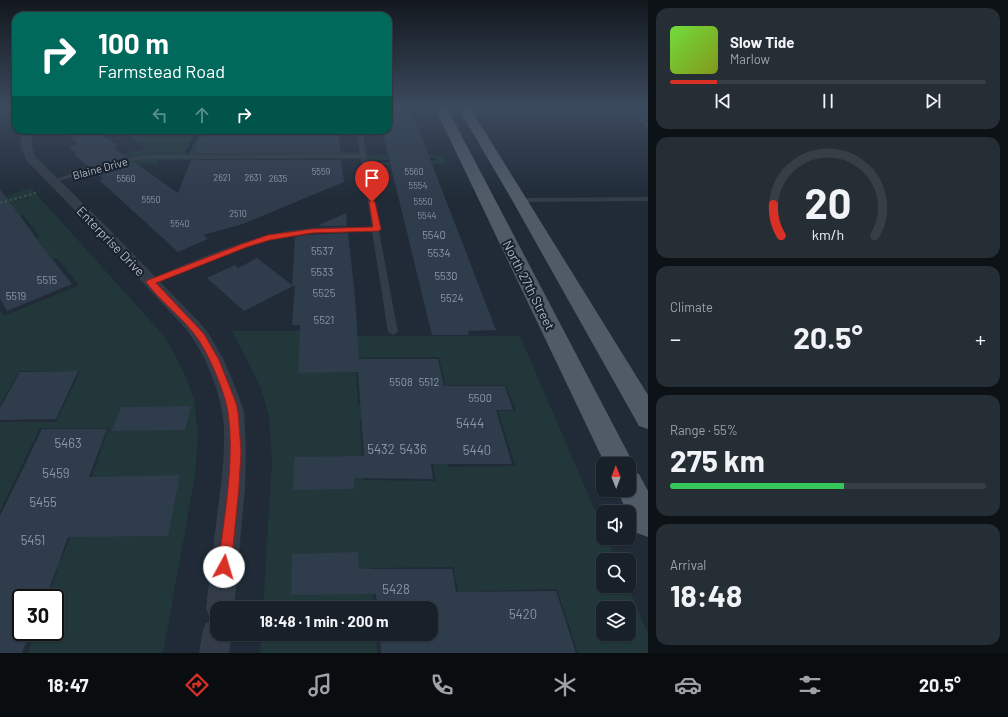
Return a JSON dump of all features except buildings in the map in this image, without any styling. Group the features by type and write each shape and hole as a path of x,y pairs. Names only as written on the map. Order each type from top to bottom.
{"main road":[{"name":"North 27th Street","path":"455,136 616,457"},
{"path":"481,136 648,418"},
{"path":"636,497 648,522"}],"street":[{"name":"Enterprise Drive","path":"27,136 25,142 27,154 30,158 101,229 201,336 214,360 228,394 233,412 235,451 234,481 221,601"},
{"path":"214,653 216,641"}],"lane":[{"path":"360,136 377,229 393,332"},
{"name":"Blaine Drive","path":"52,181 114,162 145,157 364,156"},
{"path":"520,200 648,199"},
{"path":"151,282 237,248 268,238 312,231 377,229"}],"path":[{"path":"0,203 39,192"}],"green space":[{"path":"130,136 245,136 242,153 362,152 363,155 442,155 447,164 364,165 363,159 159,160 157,164 116,168 76,179 68,171 145,148"},
{"path":"31,188 165,337 184,372 194,399 198,434 195,476 163,653 28,653 33,641 64,641 64,589 51,589 58,569 0,569 0,560 62,559 109,428 40,428 0,511 1,422 56,422 80,371 20,371 0,405 0,310 4,316 79,285 57,258 0,280 0,249 39,236 23,215 0,223 0,198"},
{"path":"231,331 354,331 355,336 520,336 596,513 596,545 610,545 613,553 596,553 596,593 631,593 634,601 596,601 596,641 636,641 636,605 648,634 648,653 578,653 557,589 476,591 490,653 470,653 453,567 371,568 373,601 263,601 272,461 269,417 261,388","holes":["439,357 450,405 358,405 355,358","448,385 506,385 516,411 498,411 515,466 448,467 436,408 453,408","360,419 425,419 436,481 363,480"]},
{"path":"261,641 376,641 377,653 260,653"}],"waterway":[{"path":"187,153 196,136"},
{"path":"422,159 435,159"},
{"path":"372,162 397,160"}],"route":[{"path":"224,567 233,487 235,451 235,434 231,403 214,360 201,336 151,282 262,239 312,231 377,229 372,202"}]}
